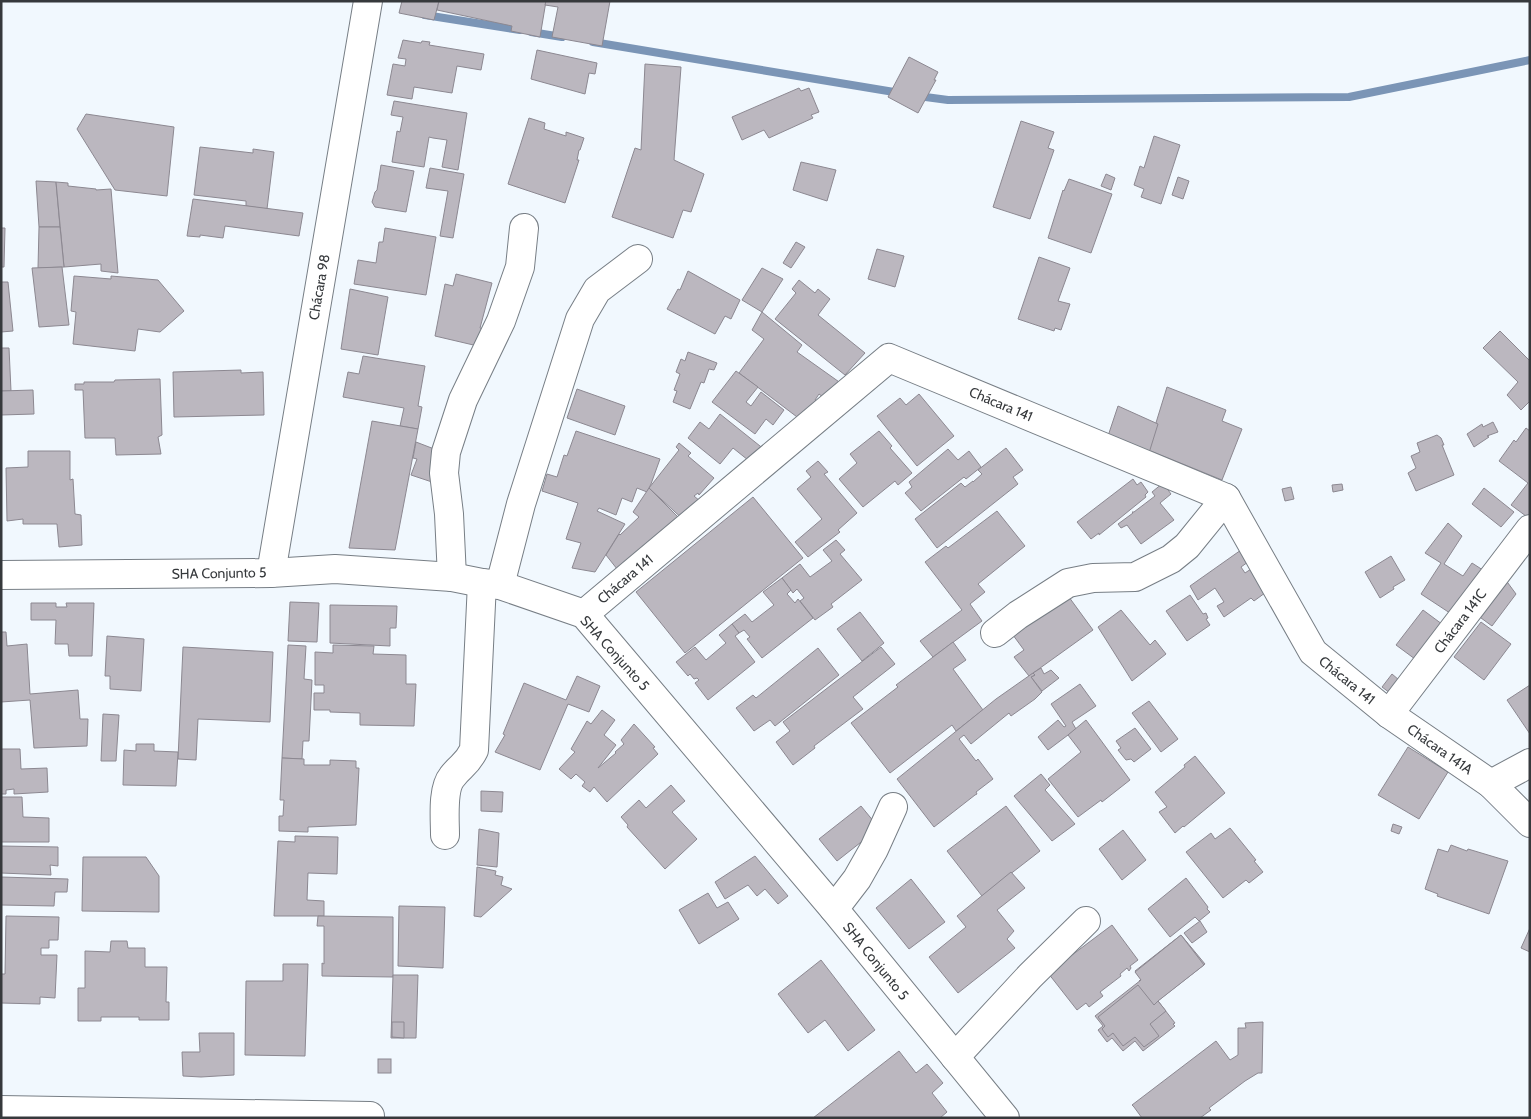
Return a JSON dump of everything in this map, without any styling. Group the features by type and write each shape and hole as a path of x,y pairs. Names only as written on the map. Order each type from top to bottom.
{"street":[{"name":"Chácara 98","path":"271,573 368,1"},
{"path":"452,577 450,514 444,473 446,452 463,400 502,321 520,267 524,228"},
{"path":"445,835 446,786 452,777 468,762 474,750 491,584 521,504 580,319 597,290 638,259"},
{"name":"Chácara 141","path":"584,614 889,358 1226,498 1313,652 1389,714"},
{"path":"995,633 1018,615 1068,583 1094,578 1135,577 1171,559 1187,546 1226,498"},
{"name":"Chácara 141C","path":"1389,714 1530,529"},
{"name":"SHA Conjunto 5","path":"1,576 271,573 335,569 452,577 491,584 584,614 834,909 1005,1118"},
{"name":"Chácara 141A","path":"1389,714 1491,784 1530,823"},
{"path":"1491,784 1530,763"},
{"path":"834,909 857,879 874,849 893,807"},
{"path":"955,1057 1030,976 1086,921"},
{"path":"1,1110 370,1116"}],"building":[{"path":"402,1 439,1 434,20 399,13"},
{"path":"439,1 546,1 540,37 511,31 512,26 437,10"},
{"path":"546,1 610,1 602,46 552,37 558,7 545,5"},
{"path":"403,40 421,43 422,41 430,42 429,45 484,54 481,70 457,66 452,93 414,87 412,99 387,95 393,64 405,66 406,59 398,58"},
{"path":"537,50 597,63 595,74 589,73 585,94 531,79"},
{"path":"909,57 938,72 934,80 936,80 918,113 888,97"},
{"path":"645,64 681,67 674,160 704,174 691,212 683,210 673,238 612,217 635,148 641,150"},
{"path":"799,88 801,91 809,88 819,112 811,115 813,118 769,138 764,130 742,140 732,117"},
{"path":"394,101 467,113 458,170 442,167 447,140 429,137 424,167 392,162 397,131 400,132 403,117 391,115"},
{"path":"86,114 174,127 167,196 115,190 77,129"},
{"path":"529,118 545,123 544,129 566,136 566,132 584,138 565,203 508,184"},
{"path":"1021,121 1054,132 1048,148 1054,150 1030,219 993,207"},
{"path":"1154,136 1180,145 1161,204 1141,197 1144,189 1134,185 1140,166 1144,168"},
{"path":"200,147 253,153 253,149 274,152 267,209 246,206 246,201 194,195"},
{"path":"801,162 836,170 827,201 793,190"},
{"path":"381,165 414,171 406,212 375,207 372,202 377,190"},
{"path":"430,168 464,174 453,238 440,236 448,191 426,188"},
{"path":"1106,174 1115,178 1111,190 1101,186"},
{"path":"1178,177 1189,181 1183,199 1172,195"},
{"path":"1069,179 1112,194 1091,253 1048,238 1063,190"},
{"path":"36,181 56,182 60,227 39,227"},
{"path":"56,182 68,183 68,186 96,190 111,189 118,273 101,271 101,264 64,267"},
{"path":"193,199 303,213 299,236 225,226 223,238 200,235 200,237 187,236"},
{"path":"39,227 60,227 64,267 38,268"},
{"path":"1,228 5,228 4,267 1,267"},
{"path":"385,228 436,237 426,295 354,284 358,260 376,263 379,242 383,242"},
{"path":"796,242 805,247 791,268 783,263"},
{"path":"877,249 904,256 895,287 868,279"},
{"path":"1039,257 1070,268 1058,301 1070,304 1061,330 1055,328 1054,331 1018,319"},
{"path":"62,267 69,325 39,327 32,268"},
{"path":"762,268 783,279 762,312 742,300"},
{"path":"688,271 740,300 731,319 725,316 715,334 667,309 678,289 680,290"},
{"path":"456,274 492,283 480,328 486,330 482,347 435,336 445,284 453,286"},
{"path":"74,276 111,279 111,276 158,280 184,311 160,332 138,329 135,351 73,344 76,312 71,311"},
{"path":"799,280 815,293 818,289 830,299 818,315 865,353 845,375 775,319 796,293 792,289"},
{"path":"1,282 8,282 13,331 1,332"},
{"path":"350,289 388,297 378,355 341,349"},
{"path":"762,312 802,345 797,352 842,384 828,401 819,394 815,400 820,404 805,423 739,373 764,339 752,330"},
{"path":"1500,331 1530,361 1530,401 1521,410 1507,395 1518,382 1483,348"},
{"path":"1,348 9,348 11,391 1,391"},
{"path":"688,352 717,363 714,370 709,369 704,383 701,382 690,409 673,402 677,391 674,390 680,374 676,372 681,359 685,361"},
{"path":"363,356 425,366 418,406 422,407 418,429 400,426 404,408 343,397 348,372 359,374"},
{"path":"241,370 241,373 263,372 264,415 174,417 173,372"},
{"path":"736,371 758,387 746,402 751,406 761,392 784,410 773,425 766,419 755,434 712,402"},
{"path":"160,379 162,435 158,437 161,454 116,455 115,438 85,438 83,390 75,390 75,384 84,384 84,382 114,382 115,380"},
{"path":"1167,387 1226,410 1222,421 1242,429 1222,480 1151,451 1150,454 1147,452"},
{"path":"577,389 625,406 615,435 567,418"},
{"path":"33,390 34,414 1,415 1,391"},
{"path":"919,394 954,436 917,466 877,416 900,398 906,405"},
{"path":"1118,406 1158,424 1149,453 1108,436"},
{"path":"720,414 765,450 753,464 733,448 720,464 688,438 700,422 709,429"},
{"path":"372,421 418,429 395,550 349,548"},
{"path":"1493,422 1498,432 1487,436 1489,437 1474,447 1467,434 1482,424 1483,427"},
{"path":"1526,428 1530,431 1530,519 1511,505 1528,483 1499,461 1514,440 1516,442"},
{"path":"576,431 660,459 647,492 637,488 632,502 622,498 616,515 599,508 597,511 625,524 595,572 572,568 581,543 566,539 578,503 542,491 547,474 557,477 564,455 567,456"},
{"path":"879,431 892,446 890,448 912,473 898,485 895,481 863,507 839,479 857,463 850,454"},
{"path":"1437,435 1441,438 1444,445 1442,445 1454,475 1416,491 1408,473 1416,468 1411,456 1420,452 1417,443"},
{"path":"416,442 442,452 432,482 411,475 417,459 413,458"},
{"path":"679,443 691,453 688,456 714,478 699,495 698,493 694,496 707,507 687,523 649,488 679,450 676,447"},
{"path":"1006,448 1023,470 1013,477 1018,484 937,548 915,519 961,483 965,487 973,482 982,474 978,470"},
{"path":"948,449 958,460 969,451 981,467 966,479 964,477 921,511 905,493 912,487 909,482"},
{"path":"28,451 70,451 70,480 73,479 75,514 81,515 82,545 59,547 57,524 23,524 23,519 7,521 6,468 28,467"},
{"path":"818,461 828,472 824,474 857,513 838,530 840,532 808,557 795,542 822,519 797,489 811,477 806,471"},
{"path":"1133,479 1137,485 1141,482 1148,492 1145,495 1146,497 1099,535 1099,533 1091,539 1077,522"},
{"path":"1163,483 1171,494 1160,503 1174,520 1141,544 1127,525 1121,528 1118,524 1155,496 1152,492"},
{"path":"1342,484 1343,490 1333,492 1332,485"},
{"path":"1291,487 1294,499 1285,501 1282,489"},
{"path":"649,488 684,523 621,574 606,555 619,534 639,517 633,512"},
{"path":"1484,488 1514,512 1501,527 1472,504"},
{"path":"753,497 803,558 685,653 636,592"},
{"path":"997,511 1025,546 978,584 985,592 970,604 982,621 933,657 920,641 962,610 925,562 946,546 948,548"},
{"path":"1448,523 1462,536 1444,564 1463,576 1472,563 1486,572 1456,617 1421,594 1441,563 1425,553"},
{"path":"836,540 845,550 840,554 862,580 831,604 833,607 815,620 800,601 804,598 797,589 793,593 782,578 800,564 810,577 832,561 823,550"},
{"path":"1241,550 1248,562 1241,567 1245,573 1254,567 1269,590 1254,601 1251,598 1224,617 1217,606 1224,602 1215,588 1198,600 1190,586"},
{"path":"1391,556 1405,580 1380,598 1365,572"},
{"path":"782,578 791,590 787,594 795,603 798,599 813,618 762,658 747,639 750,637 744,630 739,633 732,624 745,614 752,622 774,605 763,592"},
{"path":"1505,579 1516,594 1492,626 1477,615"},
{"path":"1066,593 1093,630 1029,676 1014,657 1024,650 1010,631"},
{"path":"1190,595 1203,614 1206,613 1208,618 1206,619 1210,625 1187,641 1166,611"},
{"path":"290,602 319,603 317,642 288,641"},
{"path":"31,603 56,603 56,607 67,607 66,603 94,603 92,656 69,656 68,644 55,644 56,620 31,620"},
{"path":"330,605 397,606 396,628 390,628 390,646 330,643"},
{"path":"1121,610 1150,645 1155,640 1166,654 1132,681 1098,627"},
{"path":"1423,610 1450,630 1419,662 1396,645"},
{"path":"860,612 884,643 862,661 837,629"},
{"path":"1481,622 1511,644 1484,680 1454,657"},
{"path":"732,624 739,633 735,636 755,662 708,700 695,683 699,680 697,678 694,679 690,674 688,676 676,662 695,647 706,660 726,643 719,635"},
{"path":"1,632 6,632 7,646 27,644 30,694 78,690 80,719 88,719 87,746 34,748 30,700 1,702"},
{"path":"107,636 144,639 141,691 110,689 110,676 105,676"},
{"path":"953,642 966,660 953,669 983,710 956,731 952,725 890,773 851,723 898,687 896,685"},
{"path":"288,645 306,646 304,679 312,680 309,741 303,741 302,759 282,758"},
{"path":"333,645 374,646 373,654 406,655 406,684 416,684 414,726 360,725 360,713 314,710 314,693 324,693 324,685 315,685 315,652 333,653"},
{"path":"183,647 273,652 270,722 198,719 196,760 178,759"},
{"path":"881,647 895,664 853,697 863,709 814,746 815,748 793,765 776,742 790,731 783,722"},
{"path":"818,648 839,675 775,726 770,720 754,731 736,708 753,695 756,698"},
{"path":"1041,668 1044,674 1051,670 1059,678 1042,691 1031,677 1035,675 1033,673"},
{"path":"1033,673 1035,675 1031,677 1042,692 1035,699 1011,716 1009,713 971,744 964,735 959,739 976,761 978,759 993,779 976,792 977,794 934,827 897,779 996,699"},
{"path":"1392,674 1406,686 1394,696 1382,687"},
{"path":"577,676 600,686 589,712 568,704 540,770 495,752 505,735 503,734 524,683 566,700"},
{"path":"1080,684 1096,706 1072,722 1076,729 1048,750 1038,737 1058,720 1064,727 1066,726 1051,704"},
{"path":"1530,685 1530,734 1507,700"},
{"path":"1149,701 1178,739 1161,752 1132,713"},
{"path":"602,710 615,720 604,735 616,745 598,768 624,744 621,740 634,724 655,747 653,748 658,754 607,802 594,787 590,792 582,786 585,782 576,774 571,779 559,769 575,752 571,749 587,721 591,724"},
{"path":"103,714 119,715 116,761 101,761"},
{"path":"1086,720 1130,780 1102,802 1101,800 1078,817 1048,779 1081,752 1068,735"},
{"path":"1135,728 1151,749 1134,762 1131,759 1126,760 1118,750 1121,748 1116,741"},
{"path":"136,744 154,744 154,751 178,752 176,786 123,785 124,750 136,751"},
{"path":"1408,747 1448,772 1419,819 1378,795"},
{"path":"1,749 20,749 21,769 47,768 48,792 14,794 14,789 6,790 6,794 1,794"},
{"path":"1195,756 1225,793 1175,833 1159,812 1167,807 1155,792"},
{"path":"282,758 304,759 304,765 330,765 330,760 356,761 356,768 359,768 356,825 308,827 308,832 279,831 279,816 283,816 284,800 280,800"},
{"path":"1041,774 1050,785 1045,790 1075,824 1052,841 1014,796"},
{"path":"671,785 685,801 672,812 697,839 665,869 627,827 628,825 621,817 639,800 646,808"},
{"path":"481,791 503,792 502,812 481,811"},
{"path":"1,797 22,797 23,817 49,818 49,842 1,842"},
{"path":"861,806 879,828 837,861 819,839"},
{"path":"1006,806 1040,851 982,896 947,851"},
{"path":"1393,824 1402,827 1399,834 1391,831"},
{"path":"1230,828 1256,860 1254,861 1263,872 1249,883 1246,880 1223,898 1186,852 1211,833 1215,839"},
{"path":"479,829 499,833 497,867 477,865"},
{"path":"1123,830 1146,860 1122,880 1099,849"},
{"path":"295,836 338,837 337,874 308,873 307,900 324,901 324,916 274,916 278,841 295,842"},
{"path":"1451,845 1508,861 1489,914 1437,896 1438,894 1425,889 1438,849 1448,852"},
{"path":"1,846 58,847 58,866 50,865 51,875 1,873"},
{"path":"755,856 788,896 778,904 765,889 757,896 748,885 725,899 715,882"},
{"path":"83,857 146,857 159,876 159,912 82,911"},
{"path":"477,867 496,871 495,875 503,877 501,885 512,889 481,917 474,916"},
{"path":"1011,872 1025,888 997,910 1014,931 1007,939 1015,948 958,993 929,957 966,927 957,916"},
{"path":"1,877 68,879 67,892 55,892 54,906 1,905"},
{"path":"1186,878 1210,912 1199,921 1195,917 1170,937 1148,909"},
{"path":"911,879 945,922 909,949 876,908"},
{"path":"708,893 717,908 728,902 739,919 699,944 679,910"},
{"path":"399,906 445,907 443,968 398,966"},
{"path":"6,916 59,917 58,940 49,940 49,948 41,948 41,955 57,955 55,998 40,997 40,1004 1,1003 1,974 5,974"},
{"path":"318,916 393,917 393,977 322,976 322,963 324,964 324,926 317,926"},
{"path":"1200,921 1207,932 1192,943 1184,933"},
{"path":"1112,925 1138,960 1130,966 1129,971 1127,968 1120,974 1121,976 1100,992 1103,996 1089,1007 1086,1003 1077,1010 1048,973"},
{"path":"1530,928 1530,952 1521,948"},
{"path":"1181,935 1205,964 1155,1003 1139,981 1141,979 1135,971"},
{"path":"1181,935 1204,965 1158,1001 1175,1023 1173,1024 1175,1026 1143,1051 1135,1041 1123,1051 1112,1038 1107,1042 1098,1030 1103,1026 1095,1016 1141,980 1135,972"},
{"path":"111,941 127,941 128,948 145,948 145,967 167,967 166,1002 169,1002 169,1020 139,1020 139,1017 101,1017 101,1021 78,1021 78,988 85,988 85,951 110,952"},
{"path":"821,960 875,1030 848,1051 825,1020 808,1033 778,994"},
{"path":"283,964 308,964 305,1056 245,1055 246,981 283,981"},
{"path":"393,975 418,975 416,1038 391,1038"},
{"path":"1138,985 1154,1005 1158,1001 1166,1011 1150,1024 1159,1036 1144,1047 1135,1037 1123,1046 1113,1033 1108,1037 1102,1029 1105,1026 1098,1017"},
{"path":"392,1022 404,1022 404,1038 392,1037"},
{"path":"1263,1022 1262,1073 1258,1073 1245,1081 1209,1108 1211,1110 1200,1118 1142,1118 1132,1105 1216,1041 1230,1060 1238,1055 1238,1028 1246,1028 1245,1023"},
{"path":"199,1033 234,1033 234,1075 183,1076 182,1052 200,1052"},
{"path":"899,1051 916,1073 927,1064 943,1083 932,1093 947,1112 940,1118 813,1118"},
{"path":"378,1059 391,1059 391,1073 378,1073"}],"waterway":[{"path":"425,15 520,30"},
{"path":"531,32 562,37"},
{"path":"593,42 900,93"},
{"path":"918,96 948,100 1349,97 1530,60"}]}
